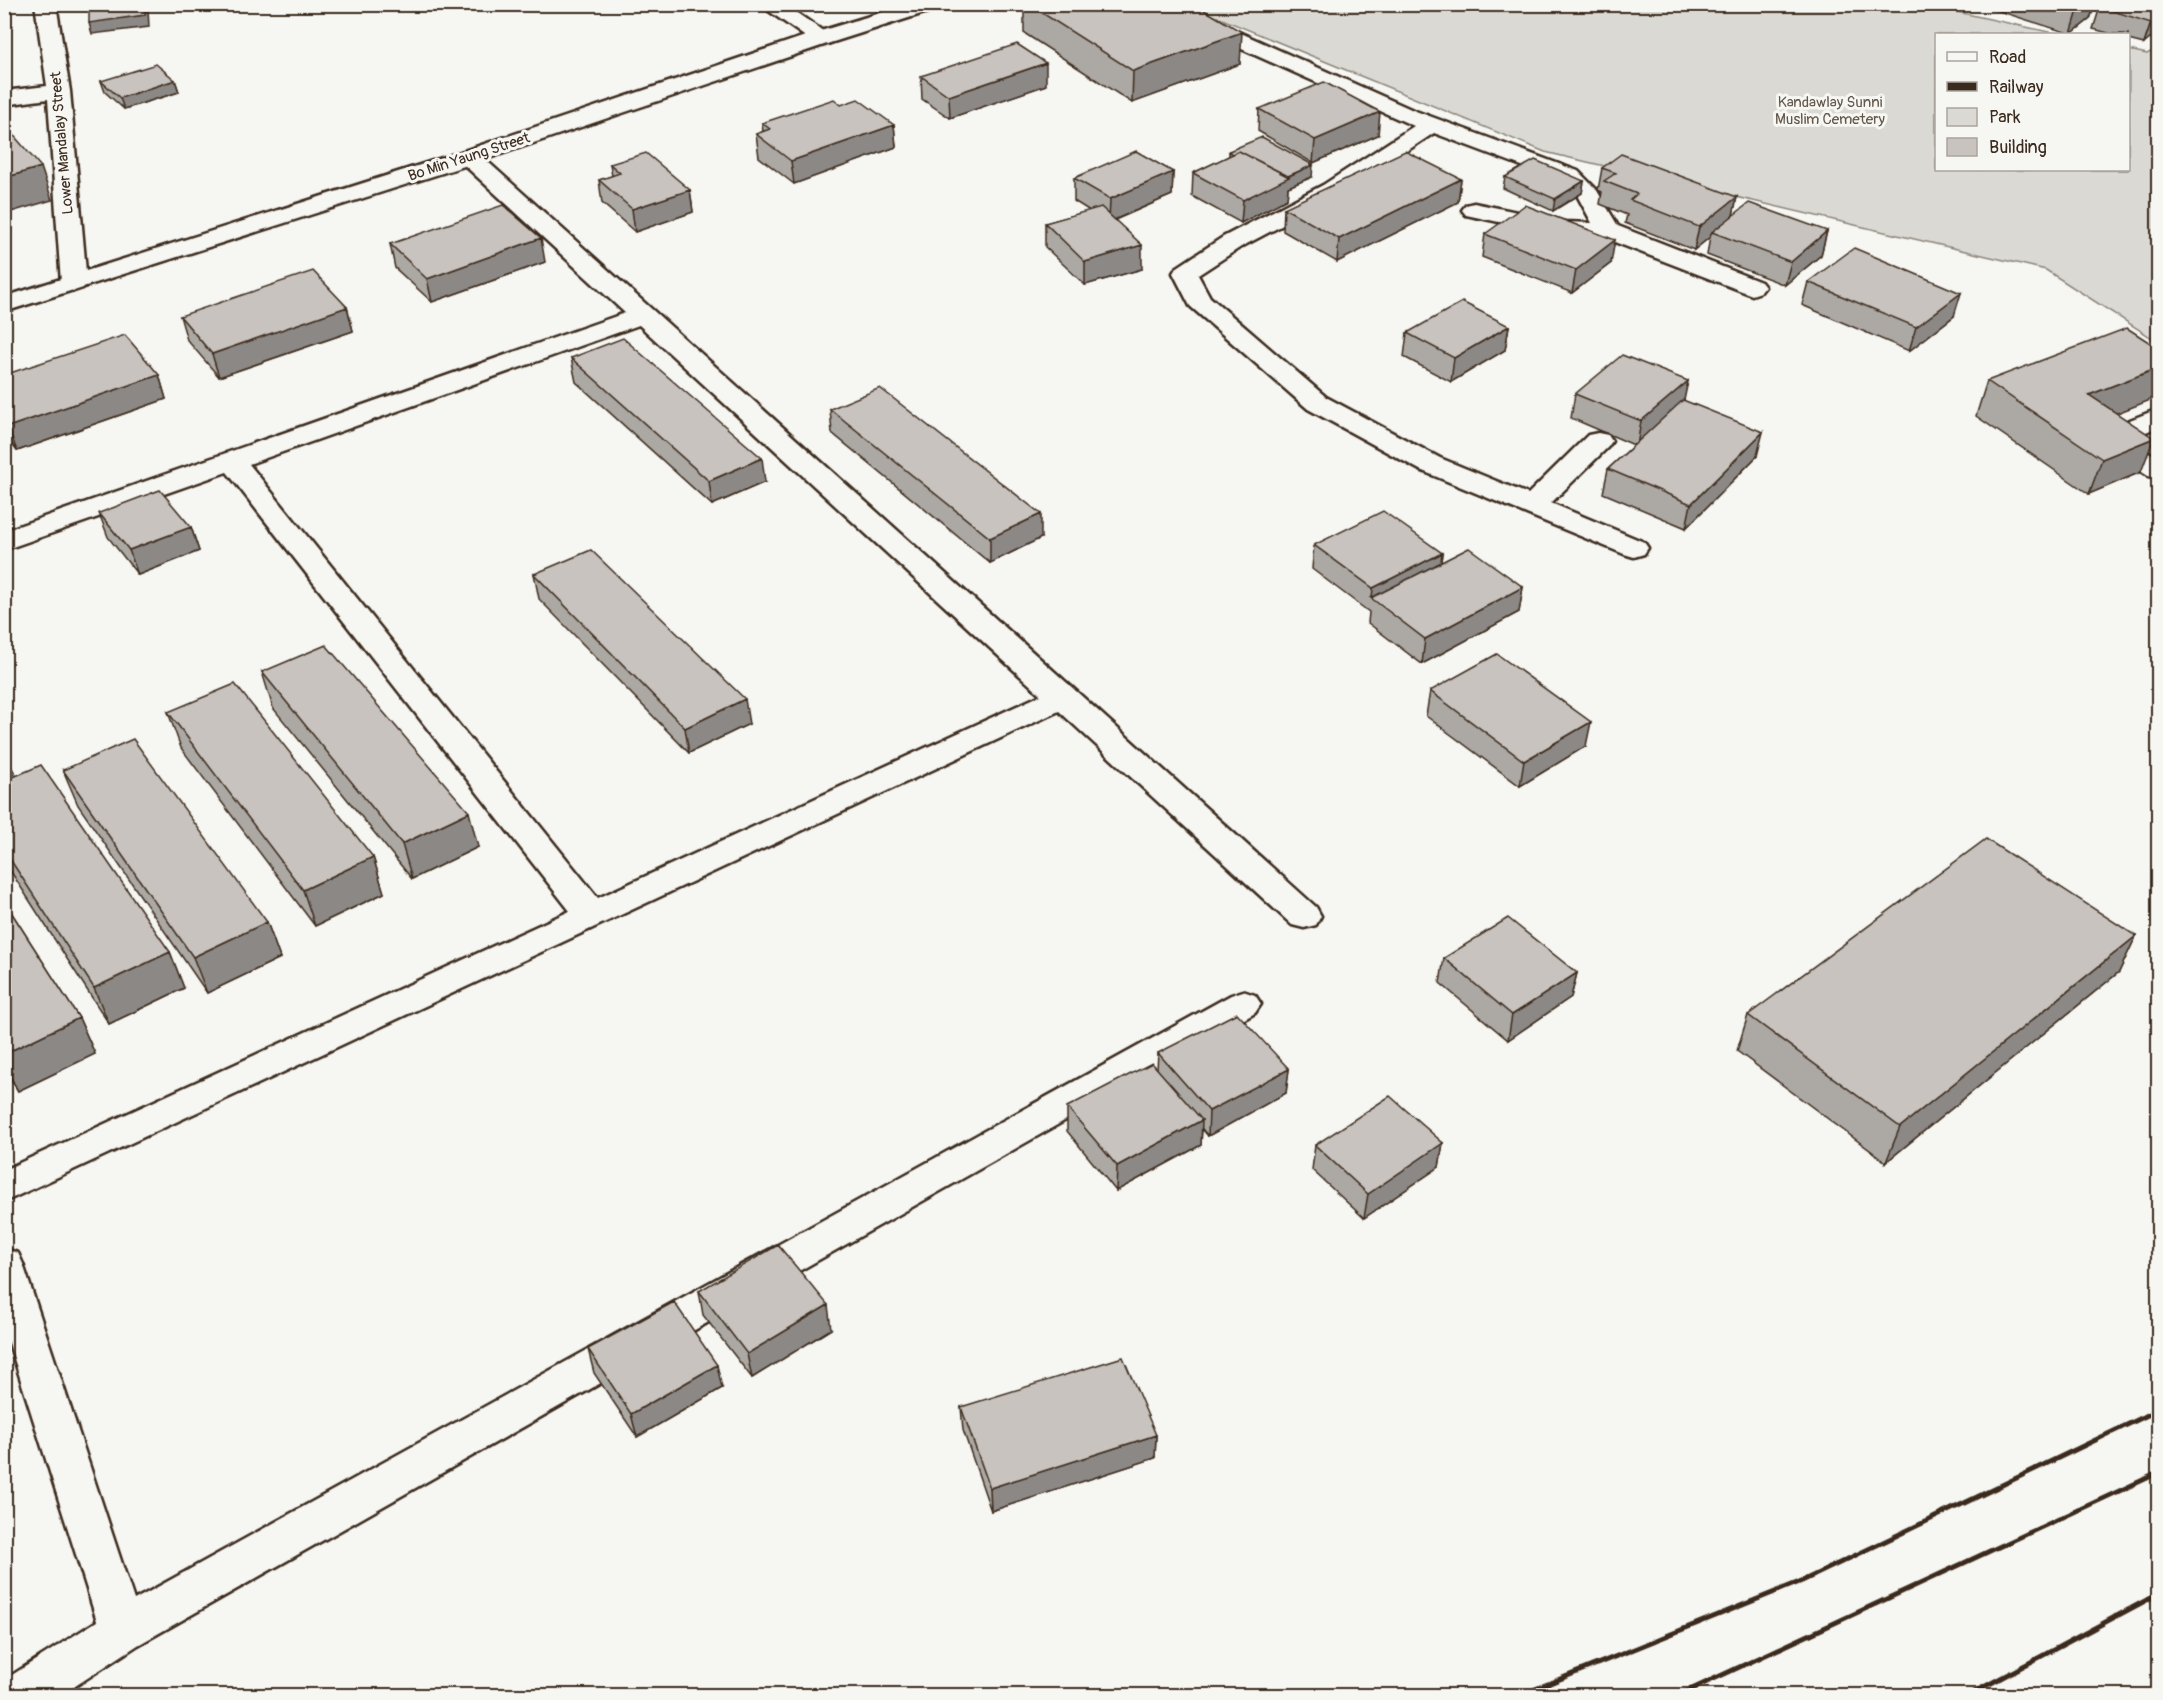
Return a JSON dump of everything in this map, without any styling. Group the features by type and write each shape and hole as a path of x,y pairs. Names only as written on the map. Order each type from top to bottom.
{"street":[{"name":"Lower Mandalay Street","path":"45,4 59,91 74,283"},
{"path":"769,4 822,38"},
{"name":"Bo Min Yaung Street","path":"4,305 469,157 822,38 933,4"},
{"path":"1157,4 1405,115 1570,176 1588,194 1608,231"},
{"path":"4,98 59,91"},
{"path":"1432,124 1386,156 1317,198 1210,252 1185,273 1199,301 1317,403 1430,464 1634,548"},
{"path":"469,157 1304,916"},
{"path":"1474,210 1565,229 1608,231 1752,287"},
{"path":"4,541 643,315"},
{"path":"2158,417 2109,438 2158,470"},
{"path":"1532,506 1598,441"},
{"path":"232,460 592,914"},
{"path":"4,1187 1063,697"},
{"path":"20,1695 122,1630 1243,1004"},
{"path":"4,1264 122,1630"}],"green space":[{"name":"Kandawlay Sunni Muslim Cemetery","path":"1921,4 2053,33 1935,33 1935,171 2130,171 2130,50 2147,54 2158,48 2158,342 2046,270 1545,152 1188,5"}],"building":[{"path":"145,4 145,15 89,23 89,5"},
{"path":"1028,4 1194,4 1242,32 1133,71"},
{"path":"2103,4 2158,4 2158,16 2151,23 2100,7"},
{"path":"1017,44 1046,63 949,96 921,76"},
{"path":"156,64 175,80 120,98 101,81"},
{"path":"1324,82 1380,112 1315,140 1259,109"},
{"path":"834,99 841,105 858,99 894,125 791,161 756,134 770,129 762,123"},
{"path":"4,124 41,167 4,178"},
{"path":"1262,137 1313,165 1288,176 1239,151 1233,154 1229,151"},
{"path":"1136,151 1173,172 1110,199 1074,178"},
{"path":"1239,151 1289,177 1243,200 1193,173"},
{"path":"1405,151 1461,179 1339,239 1284,208"},
{"path":"646,153 690,190 632,209 599,180 620,173 610,164"},
{"path":"1621,154 1737,197 1699,227 1630,200 1637,194 1604,181 1616,173 1602,168"},
{"path":"1535,160 1584,181 1555,199 1505,177"},
{"path":"1749,203 1827,231 1791,262 1712,232"},
{"path":"503,205 541,238 427,279 390,244"},
{"path":"1525,205 1615,240 1576,270 1485,234"},
{"path":"1101,207 1142,245 1085,262 1045,223"},
{"path":"1854,248 1961,293 1916,327 1808,282"},
{"path":"313,271 347,307 212,354 180,316"},
{"path":"1462,302 1509,326 1454,358 1407,333"},
{"path":"2127,328 2158,348 2158,368 2089,395 2154,438 2102,459 1987,381"},
{"path":"125,335 159,375 8,427 4,423 4,375"},
{"path":"623,338 762,458 709,481 571,358"},
{"path":"1622,355 1688,381 1641,421 1575,394"},
{"path":"880,388 1041,514 990,538 830,409"},
{"path":"1683,400 1763,432 1691,504 1608,469"},
{"path":"160,490 191,527 129,550 99,513"},
{"path":"1383,511 1442,553 1373,588 1314,545"},
{"path":"1469,548 1523,587 1425,639 1371,598"},
{"path":"591,550 745,699 685,728 534,574"},
{"path":"326,645 469,812 402,844 262,672"},
{"path":"1497,654 1591,722 1524,761 1430,691"},
{"path":"235,684 373,857 303,890 168,712"},
{"path":"133,739 267,922 193,957 63,770"},
{"path":"4,755 15,773 4,777"},
{"path":"41,765 170,952 94,988 4,850 4,781"},
{"path":"1986,839 2136,936 1900,1127 1748,1015"},
{"path":"4,901 79,1018 4,1054"},
{"path":"1508,918 1577,973 1512,1015 1444,958"},
{"path":"1237,1013 1289,1069 1209,1111 1158,1053"},
{"path":"1152,1063 1202,1120 1117,1166 1067,1107"},
{"path":"1390,1096 1443,1143 1368,1194 1315,1145"},
{"path":"778,1245 828,1305 747,1354 699,1291"},
{"path":"674,1302 717,1365 631,1414 588,1349"},
{"path":"1123,1357 1156,1435 990,1488 961,1407"}],"railway":[{"path":"1518,1696 1802,1581 2158,1410"},
{"path":"1677,1696 2158,1473"},
{"path":"1967,1696 2158,1594"}]}
